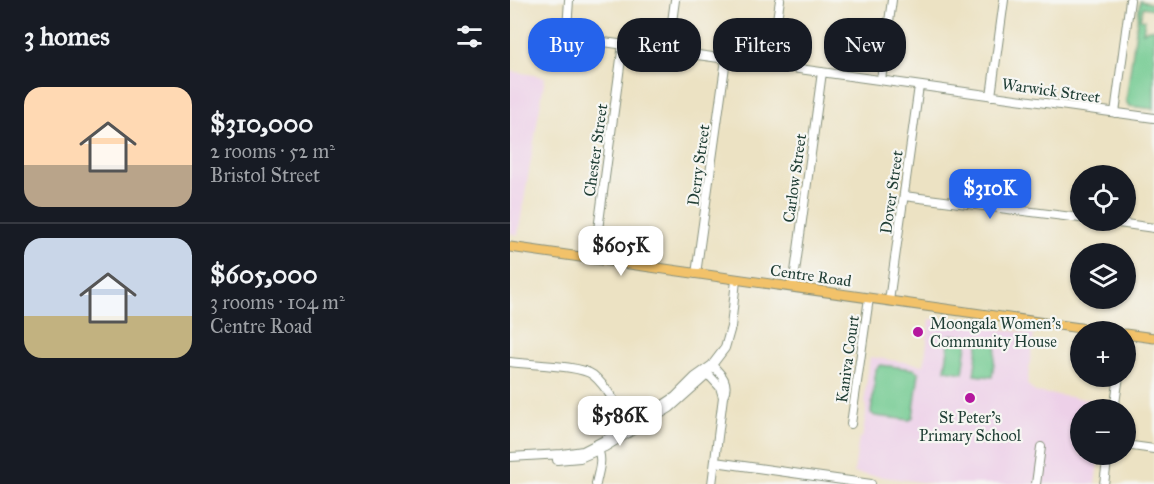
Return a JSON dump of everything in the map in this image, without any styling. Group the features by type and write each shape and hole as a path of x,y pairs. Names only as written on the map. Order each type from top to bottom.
{"main road":[{"name":"Centre Road","path":"510,247 1070,327"},
{"path":"1136,336 1154,338"}],"street":[{"name":"Warwick Street","path":"569,0 566,26 570,34 582,39 617,44"},
{"path":"673,18 675,0"},
{"path":"777,18 780,0"},
{"path":"880,80 892,0"},
{"path":"991,96 1004,0"},
{"path":"1115,113 1131,0"},
{"name":"Warwick Street","path":"812,71 1154,118"},
{"name":"Chester Street","path":"594,259 619,72"},
{"name":"Derry Street","path":"696,274 724,72"},
{"name":"Carlow Street","path":"793,287 822,72"},
{"name":"Dover Street","path":"889,301 919,86"},
{"path":"904,196 1070,217"},
{"path":"1136,225 1154,228"},
{"path":"510,462 572,459 596,450 670,408 726,348 736,280"},
{"name":"Kaniva Court","path":"851,424 869,298"},
{"path":"510,362 586,371 598,380 633,427"},
{"path":"712,365 725,381 726,392 723,397 712,484"},
{"path":"706,372 720,387 723,397"},
{"path":"1036,484 1041,447"},
{"path":"1136,447 1154,449"},
{"path":"510,457 596,450"},
{"path":"596,450 596,484"},
{"path":"715,462 813,480 871,484"},
{"path":"1104,484 1107,465"}],"shaded area":[{"path":"510,71 545,77 518,235 510,233"},
{"name":"St Peter's Primary School","path":"930,319 1034,334 1027,384 1035,392 1085,399 1070,399 1070,465 1098,465 1095,484 935,484 854,473 859,437 862,438 866,414 865,394 870,357 924,365"}],"green space":[{"path":"1140,1 1154,4 1154,9 1143,7 1140,19 1145,20 1143,32 1154,29 1154,109 1129,106 1126,101"},
{"path":"950,335 968,337 963,373 945,370"},
{"path":"979,339 997,341 992,377 974,375"},
{"path":"880,365 914,369 919,373 913,417 910,420 875,416 871,413 876,369"}],"place":[{"name":"Moongala Women's Community House","path":"918,332"},
{"name":"St Peter's Primary School","path":"970,398"}]}
